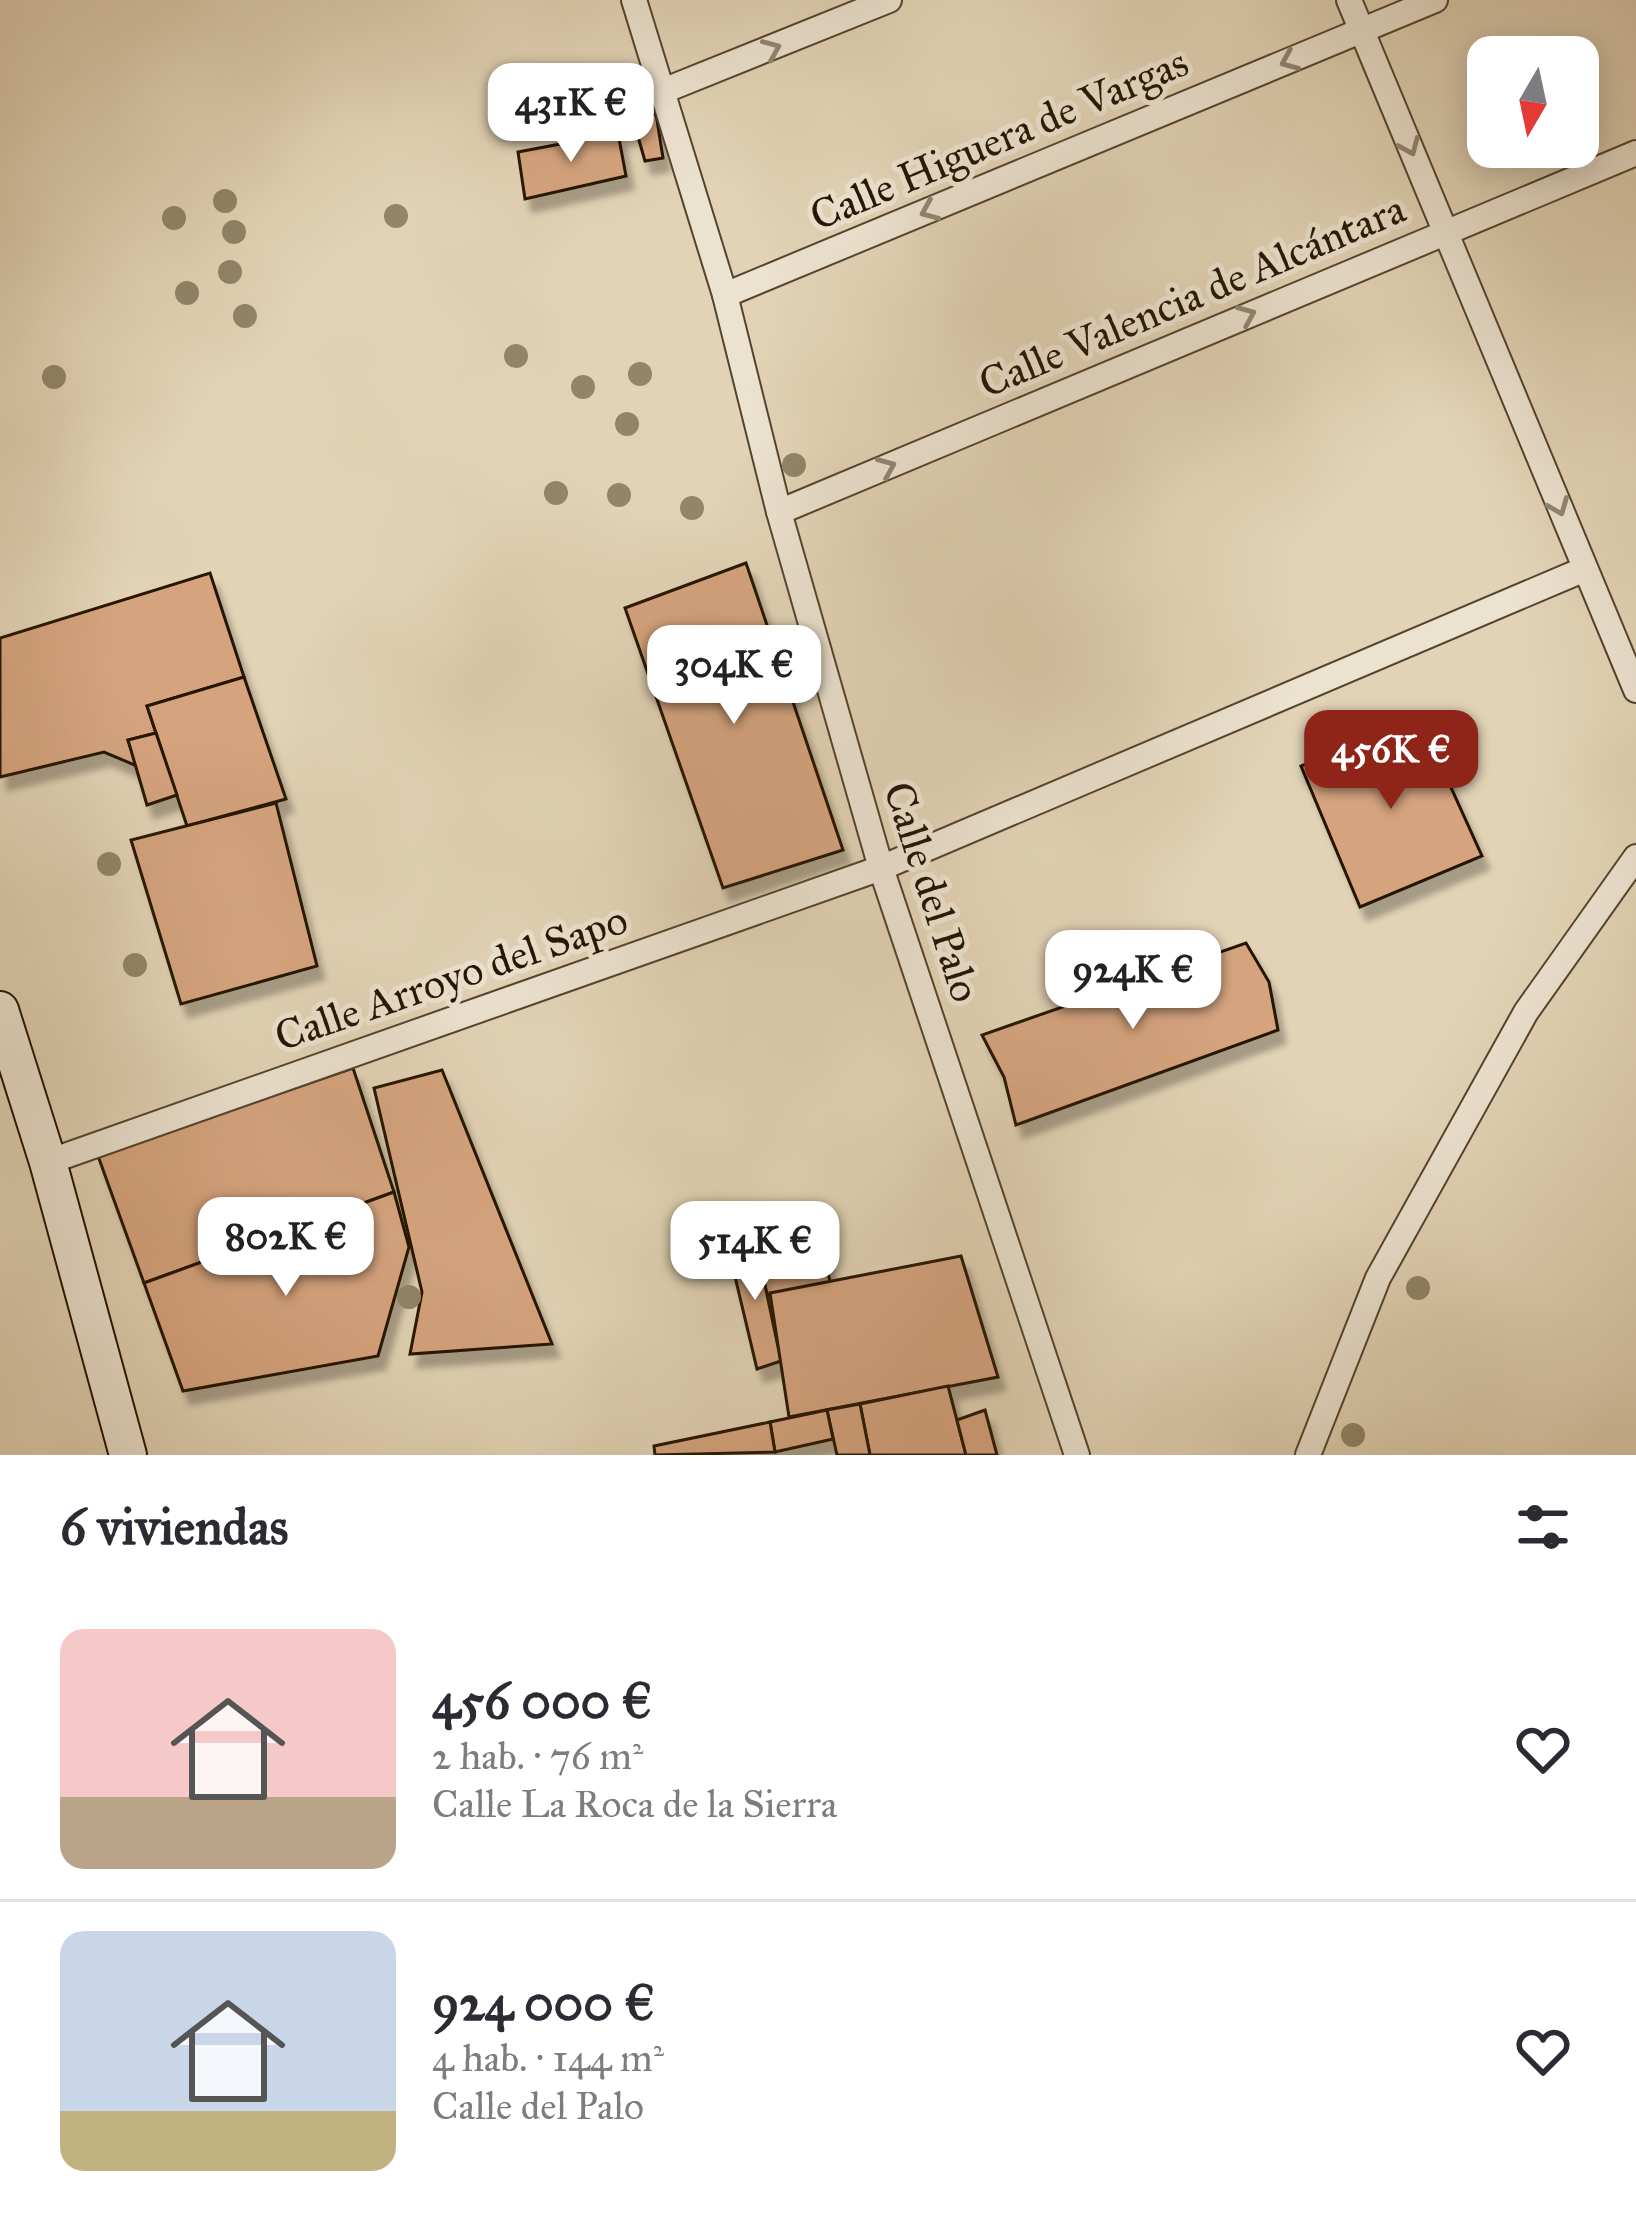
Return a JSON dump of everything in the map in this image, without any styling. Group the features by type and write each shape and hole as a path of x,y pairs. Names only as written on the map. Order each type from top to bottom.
{"street":[{"name":"Calle del Palo","path":"634,0 725,295 779,512 881,868 1077,1455"},
{"path":"663,91 889,0"},
{"path":"1348,0 1636,690"},
{"name":"Calle Higuera de Vargas","path":"725,295 1436,0"},
{"name":"Calle Valencia de Alcántara","path":"779,512 1636,153"},
{"name":"Calle Arroyo del Sapo","path":"48,1162 881,868 1585,569"},
{"path":"1308,1455 1378,1278 1526,1012 1636,857"},
{"path":"0,1010 48,1162 128,1455"}],"building":[{"path":"656,114 663,158 645,161 634,123"},
{"path":"618,133 626,176 525,199 518,152"},
{"path":"746,563 843,850 723,888 625,608"},
{"path":"210,573 244,677 147,706 156,733 128,740 137,766 104,752 0,777 0,638"},
{"path":"244,677 286,799 187,826 147,706"},
{"path":"1419,717 1482,856 1360,907 1301,766"},
{"path":"156,733 177,795 147,805 128,740"},
{"path":"276,803 317,966 181,1004 131,840"},
{"path":"1246,943 1269,982 1278,1030 1016,1125 1004,1077 982,1035"},
{"path":"353,1068 394,1192 144,1283 98,1156"},
{"path":"442,1070 552,1344 410,1354 422,1292 374,1088"},
{"path":"394,1192 409,1247 378,1356 183,1391 144,1283"},
{"path":"817,1219 830,1282 767,1295 755,1238"},
{"path":"755,1238 781,1361 757,1369 728,1247"},
{"path":"961,1256 998,1377 789,1417 770,1293"},
{"path":"948,1386 966,1455 870,1455 860,1404"},
{"path":"860,1404 870,1455 837,1455 827,1410"},
{"path":"827,1410 833,1439 775,1452 770,1422"},
{"path":"985,1410 997,1455 966,1455 957,1420"},
{"path":"770,1422 775,1452 655,1455 654,1446"}]}
